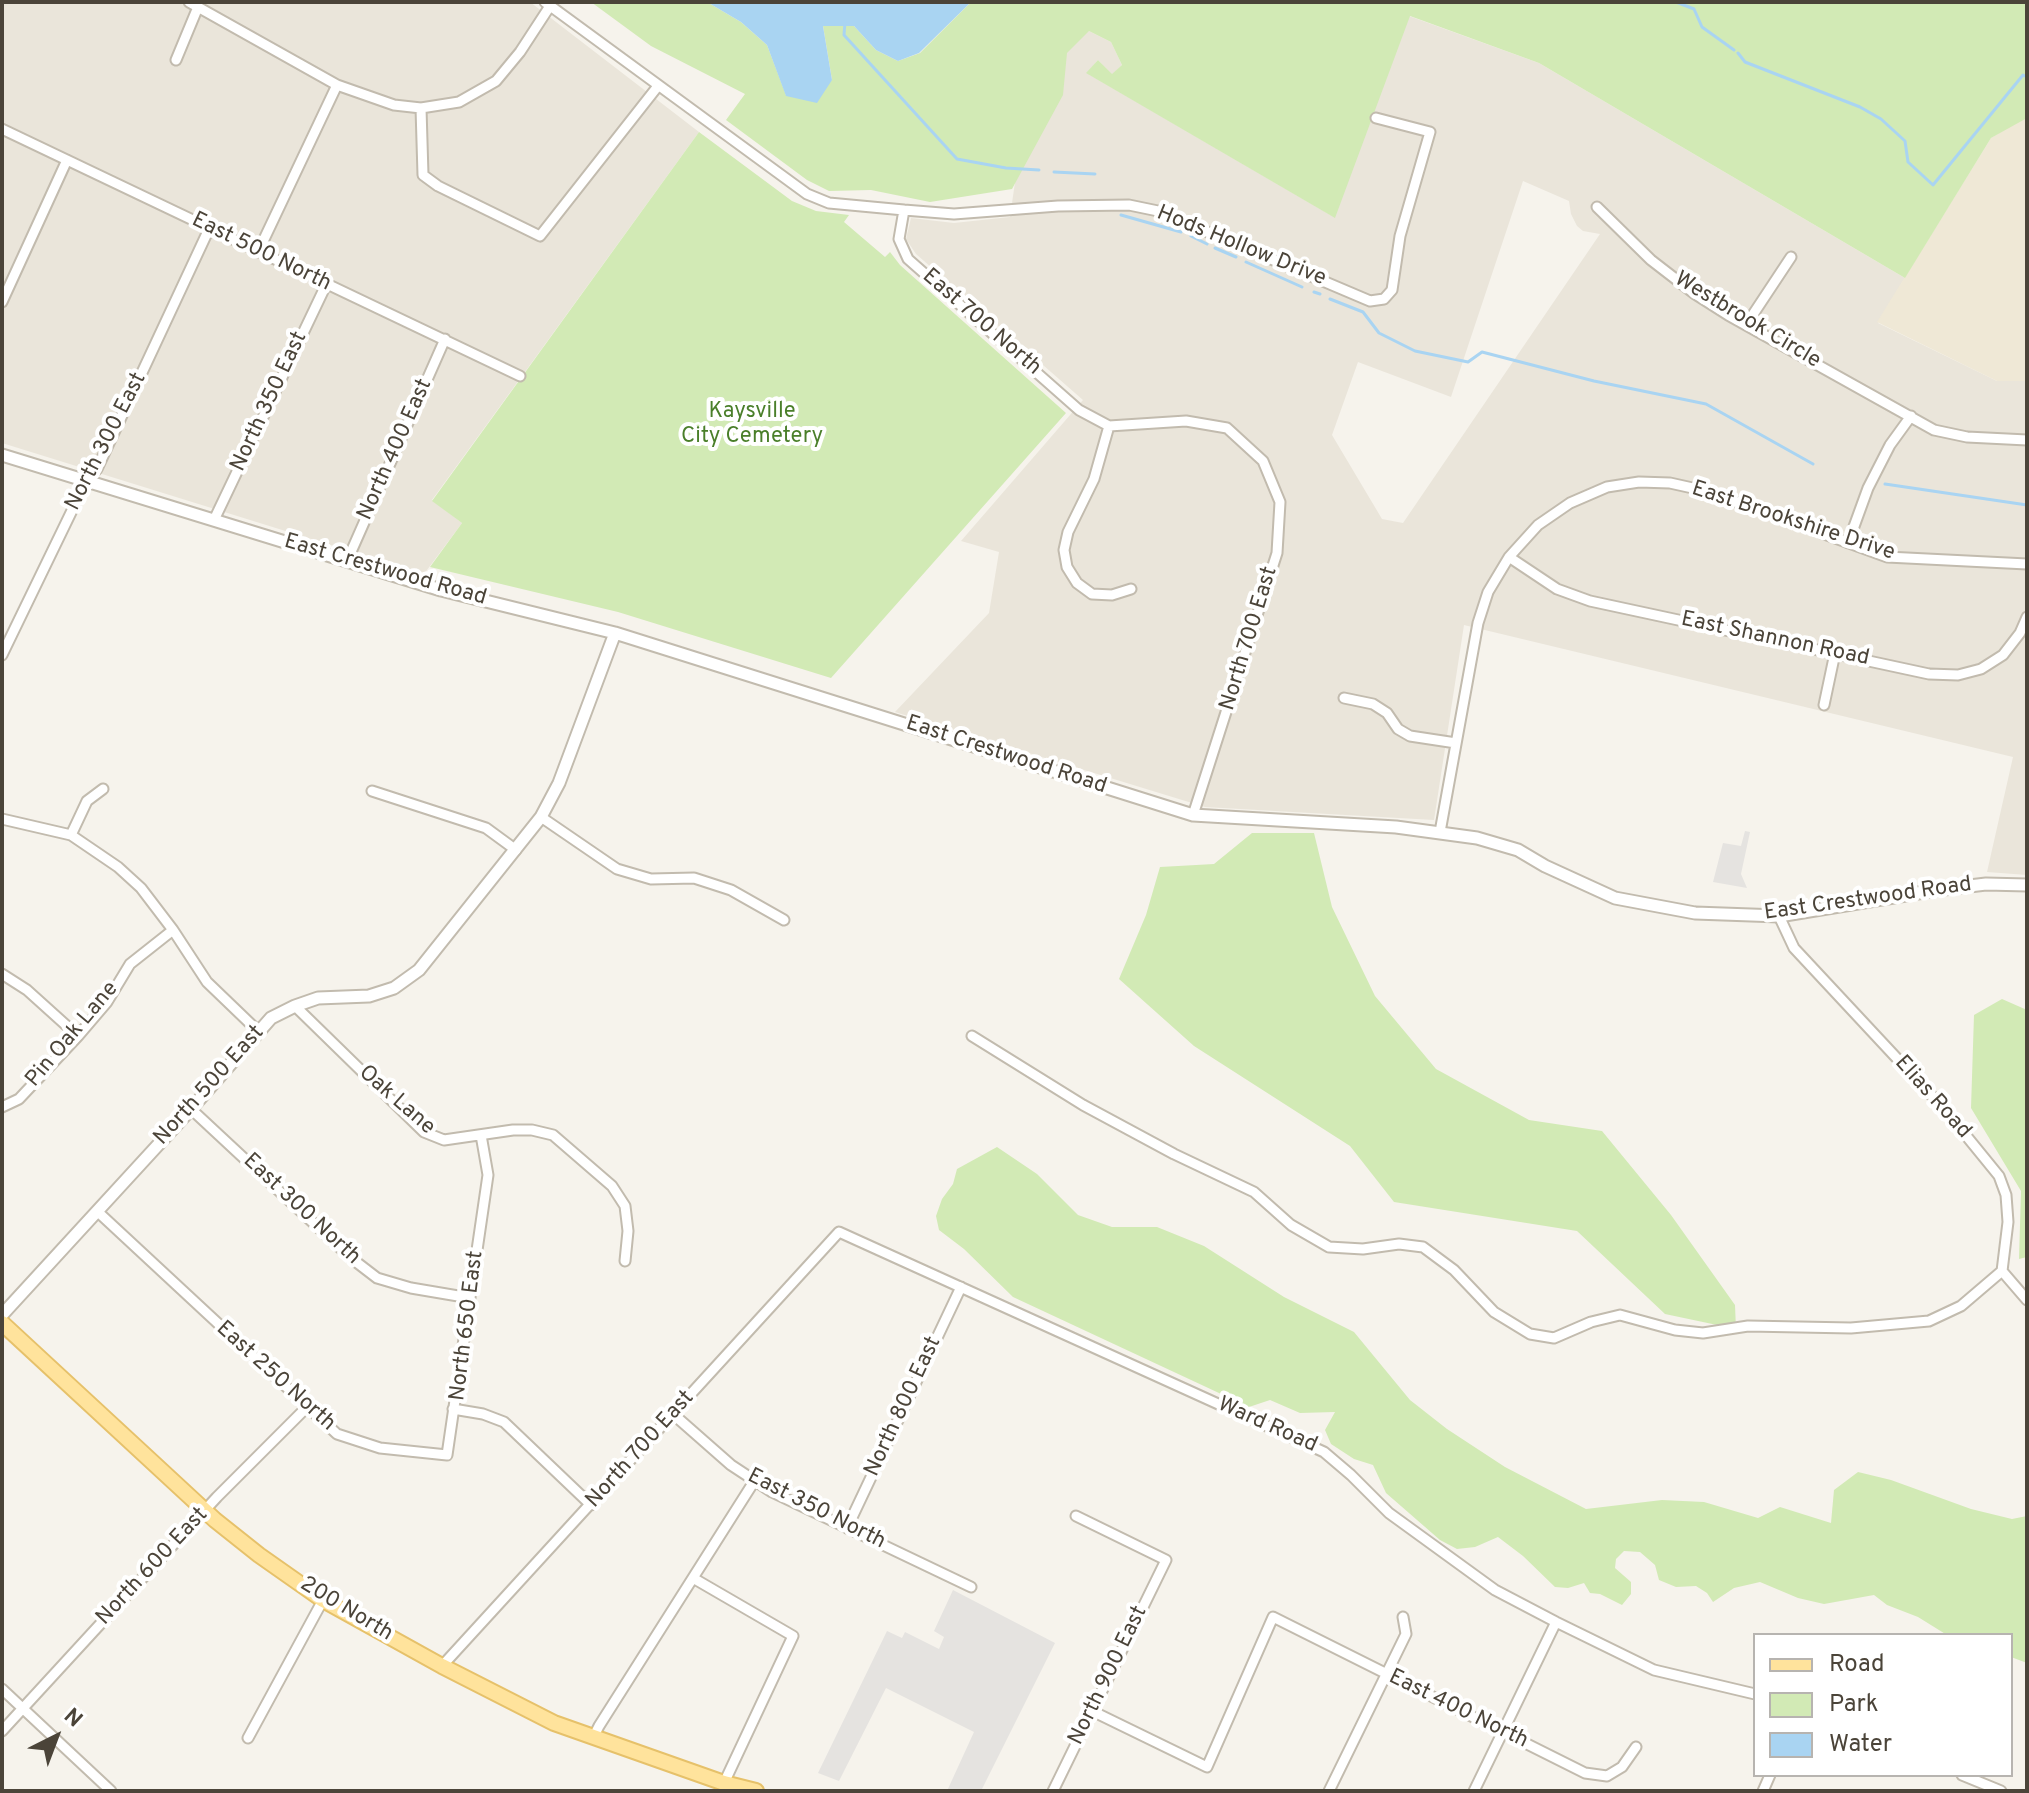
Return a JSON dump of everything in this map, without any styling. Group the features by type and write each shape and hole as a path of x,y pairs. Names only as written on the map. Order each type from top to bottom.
{"main road":[{"name":"200 North","path":"2,1323 205,1511 259,1555 323,1600 554,1723 724,1783 756,1791"}],"street":[{"path":"176,60 193,4 337,85 394,105 421,108 459,102 496,81 520,52 547,4 807,194 829,203 904,210"},
{"path":"258,252 337,85"},
{"path":"421,108 423,175 438,186 540,236 658,86"},
{"name":"Hods Hollow Drive","path":"904,210 954,214 1058,206 1129,205 1158,211 1370,301 1384,299 1392,290 1400,236 1430,132 1376,118"},
{"name":"East 500 North","path":"2,129 520,376"},
{"path":"2,302 67,160"},
{"name":"Westbrook Circle","path":"1597,207 1651,260 1695,294 1934,430 1967,437 2027,440"},
{"name":"East 700 North","path":"904,210 899,239 908,259 1079,410 1109,426"},
{"name":"North 300 East","path":"2,655 86,481 97,469 209,229"},
{"path":"1746,325 1791,257"},
{"name":"North 350 East","path":"214,520 326,285"},
{"name":"North 400 East","path":"347,561 445,339"},
{"path":"1848,543 1868,488 1890,445 1911,416"},
{"name":"North 700 East","path":"1109,426 1186,421 1227,428 1263,461 1280,502 1277,553 1193,815"},
{"path":"1109,426 1094,479 1068,532 1064,550 1067,567 1077,583 1092,594 1112,595 1131,589"},
{"name":"East Crestwood Road","path":"2,455 441,590 615,633 1193,815 1396,827 1477,838 1518,850 1577,882 1615,898 1695,913 1779,916 1936,890 1986,884 2027,885"},
{"name":"East Brookshire Drive","path":"1440,832 1478,623 1488,592 1509,557 1538,525 1570,503 1607,487 1639,482 1670,483 1706,491 1887,557 2027,564"},
{"name":"East Shannon Road","path":"1509,557 1557,589 1590,601 1929,674 1958,675 1981,669 2003,655 2020,633 2027,617"},
{"name":"North 500 East","path":"2,1315 271,1018 318,998 369,996 394,988 419,970 541,817 559,783 615,633"},
{"path":"1824,705 1835,653"},
{"path":"1344,698 1373,704 1387,713 1398,729 1410,736 1456,743"},
{"path":"71,835 87,801 103,789"},
{"path":"372,791 486,828 516,850"},
{"path":"541,817 617,869 651,879 694,878 731,890 784,920"},
{"path":"2,819 71,835 118,867 141,888 207,982 259,1032"},
{"name":"Elias Road","path":"1779,916 1794,948 1946,1111 1999,1176 2006,1195 2008,1222 2002,1271"},
{"name":"Pin Oak Lane","path":"4,1107 19,1099 78,1036 107,1002 130,964 173,930"},
{"path":"2,974 27,990 78,1036"},
{"name":"Oak Lane","path":"295,1006 424,1132 444,1140 532,1130 553,1135 612,1186 625,1206 628,1231 625,1261"},
{"path":"972,1036 1083,1105 1174,1154 1254,1192 1291,1225 1329,1247 1363,1249 1399,1244 1423,1247 1454,1270 1494,1312 1530,1334 1554,1338 1591,1322 1620,1315 1675,1330 1703,1333 1748,1326 1851,1328 1929,1321 1961,1306 2002,1271 2027,1300"},
{"name":"East 300 North","path":"191,1109 351,1258 377,1278 411,1288 470,1298"},
{"name":"North 650 East","path":"481,1135 488,1175 453,1409 483,1414 504,1422 591,1505"},
{"name":"East 250 North","path":"98,1212 337,1434 380,1448 447,1455 453,1409"},
{"name":"North 700 East","path":"442,1666 839,1232"},
{"name":"Ward Road","path":"839,1232 1324,1452 1389,1513 1412,1530 1495,1590 1556,1622 1654,1670 1753,1694"},
{"name":"North 800 East","path":"847,1528 961,1287"},
{"name":"North 600 East","path":"2,1731 205,1511 307,1407"},
{"name":"East 350 North","path":"673,1414 731,1465 772,1492 971,1587"},
{"path":"593,1738 755,1480"},
{"name":"North 900 East","path":"1053,1791 1166,1560 1076,1516"},
{"path":"693,1578 793,1636 724,1783"},
{"path":"248,1738 323,1600"},
{"name":"East 400 North","path":"1092,1711 1207,1767 1273,1617 1585,1773 1607,1776 1622,1767 1636,1747"},
{"path":"1329,1791 1406,1634 1403,1617"},
{"path":"1474,1791 1556,1622"},
{"path":"2,1689 111,1791"},
{"path":"1967,1777 2001,1791"}],"shaded area":[{"path":"2,2 530,2 699,132 432,500 462,523 424,574 2,443"},
{"path":"1409,16 1539,63 1905,278 1878,323 1997,381 2027,381 2027,875 1987,872 2013,757 1464,625 1434,820 1205,807 895,712 989,613 999,552 961,541 1083,400 916,254 906,239 911,218 954,223 1010,217 1035,43 1089,31 1111,42 1122,65 1112,75 1098,60 1087,73 1334,217","holes":["1523,181 1569,201 1577,226 1583,231 1600,234 1403,523 1382,519 1332,435 1358,362 1451,397"]},
{"path":"2025,117 2027,381 1997,381 1877,322 1991,138"},
{"path":"1745,831 1750,832 1741,874 1747,888 1713,882 1723,843 1741,846"},
{"path":"953,1590 1055,1643 981,1791 947,1791 974,1732 886,1688 839,1781 818,1773 887,1631 902,1638 905,1632 939,1649 944,1637 934,1631"}],"green space":[{"path":"591,2 707,2 741,22 767,45 786,95 832,80 823,26 854,26 876,50 898,61 920,53 971,2 2027,2 2027,118 1991,138 1905,278 1539,63 1410,16 1335,218 1086,73 1098,60 1112,74 1122,65 1111,42 1089,31 1067,53 1063,95 1012,189 930,202 871,190 829,191 807,180 726,120 745,94 651,46"},
{"name":"Kaysville City Cemetery","path":"699,132 792,201 816,211 849,215 844,222 885,257 890,252 900,265 1066,413 831,678 618,612 430,567 462,523 432,501"},
{"path":"1252,833 1314,833 1332,907 1375,996 1436,1069 1529,1120 1602,1131 1671,1215 1735,1305 1736,1329 1665,1314 1577,1231 1394,1202 1350,1146 1194,1046 1119,979 1146,915 1160,867 1214,864"},
{"path":"2002,999 2027,1010 2027,1257 2019,1259 2021,1191 1971,1108 1974,1015"},
{"path":"997,1147 1037,1174 1078,1215 1112,1227 1157,1227 1204,1246 1284,1297 1354,1332 1410,1400 1447,1429 1505,1467 1586,1509 1662,1500 1704,1502 1758,1518 1780,1507 1831,1523 1834,1490 1858,1472 1891,1480 1971,1509 2012,1519 2027,1516 2027,1663 2013,1658 2013,1633 1944,1633 1918,1617 1887,1605 1874,1595 1824,1604 1798,1598 1760,1582 1734,1588 1713,1602 1707,1593 1696,1586 1676,1587 1659,1580 1655,1565 1640,1552 1624,1551 1616,1559 1615,1568 1631,1582 1631,1594 1622,1605 1600,1594 1590,1593 1584,1583 1568,1588 1555,1587 1498,1537 1475,1547 1457,1549 1440,1540 1386,1493 1373,1465 1354,1459 1331,1444 1325,1430 1335,1412 1300,1413 1270,1400 1249,1407 1013,1297 964,1249 939,1230 936,1216 942,1199 953,1184 957,1169"}],"water":[{"path":"707,2 971,2 919,53 898,61 876,50 854,26 823,26 832,80 817,103 786,96 767,45 741,22"}],"waterway":[{"path":"1676,2 1694,9 1702,27 1734,50"},
{"path":"845,22 844,35 957,159 1006,168 1039,170"},
{"path":"1738,53 1745,62 1860,107 1881,119 1905,141 1908,162 1933,185 2023,75 2027,77"},
{"path":"1054,172 1095,174"},
{"path":"1121,215 1181,232"},
{"path":"1191,236 1207,244"},
{"path":"1215,248 1236,257"},
{"path":"1246,262 1302,287"},
{"path":"1314,292 1320,294"},
{"path":"1330,299 1363,312 1379,333 1415,351 1468,362 1482,352 1594,381 1706,404 1813,464"},
{"path":"1885,484 2027,505"}]}
